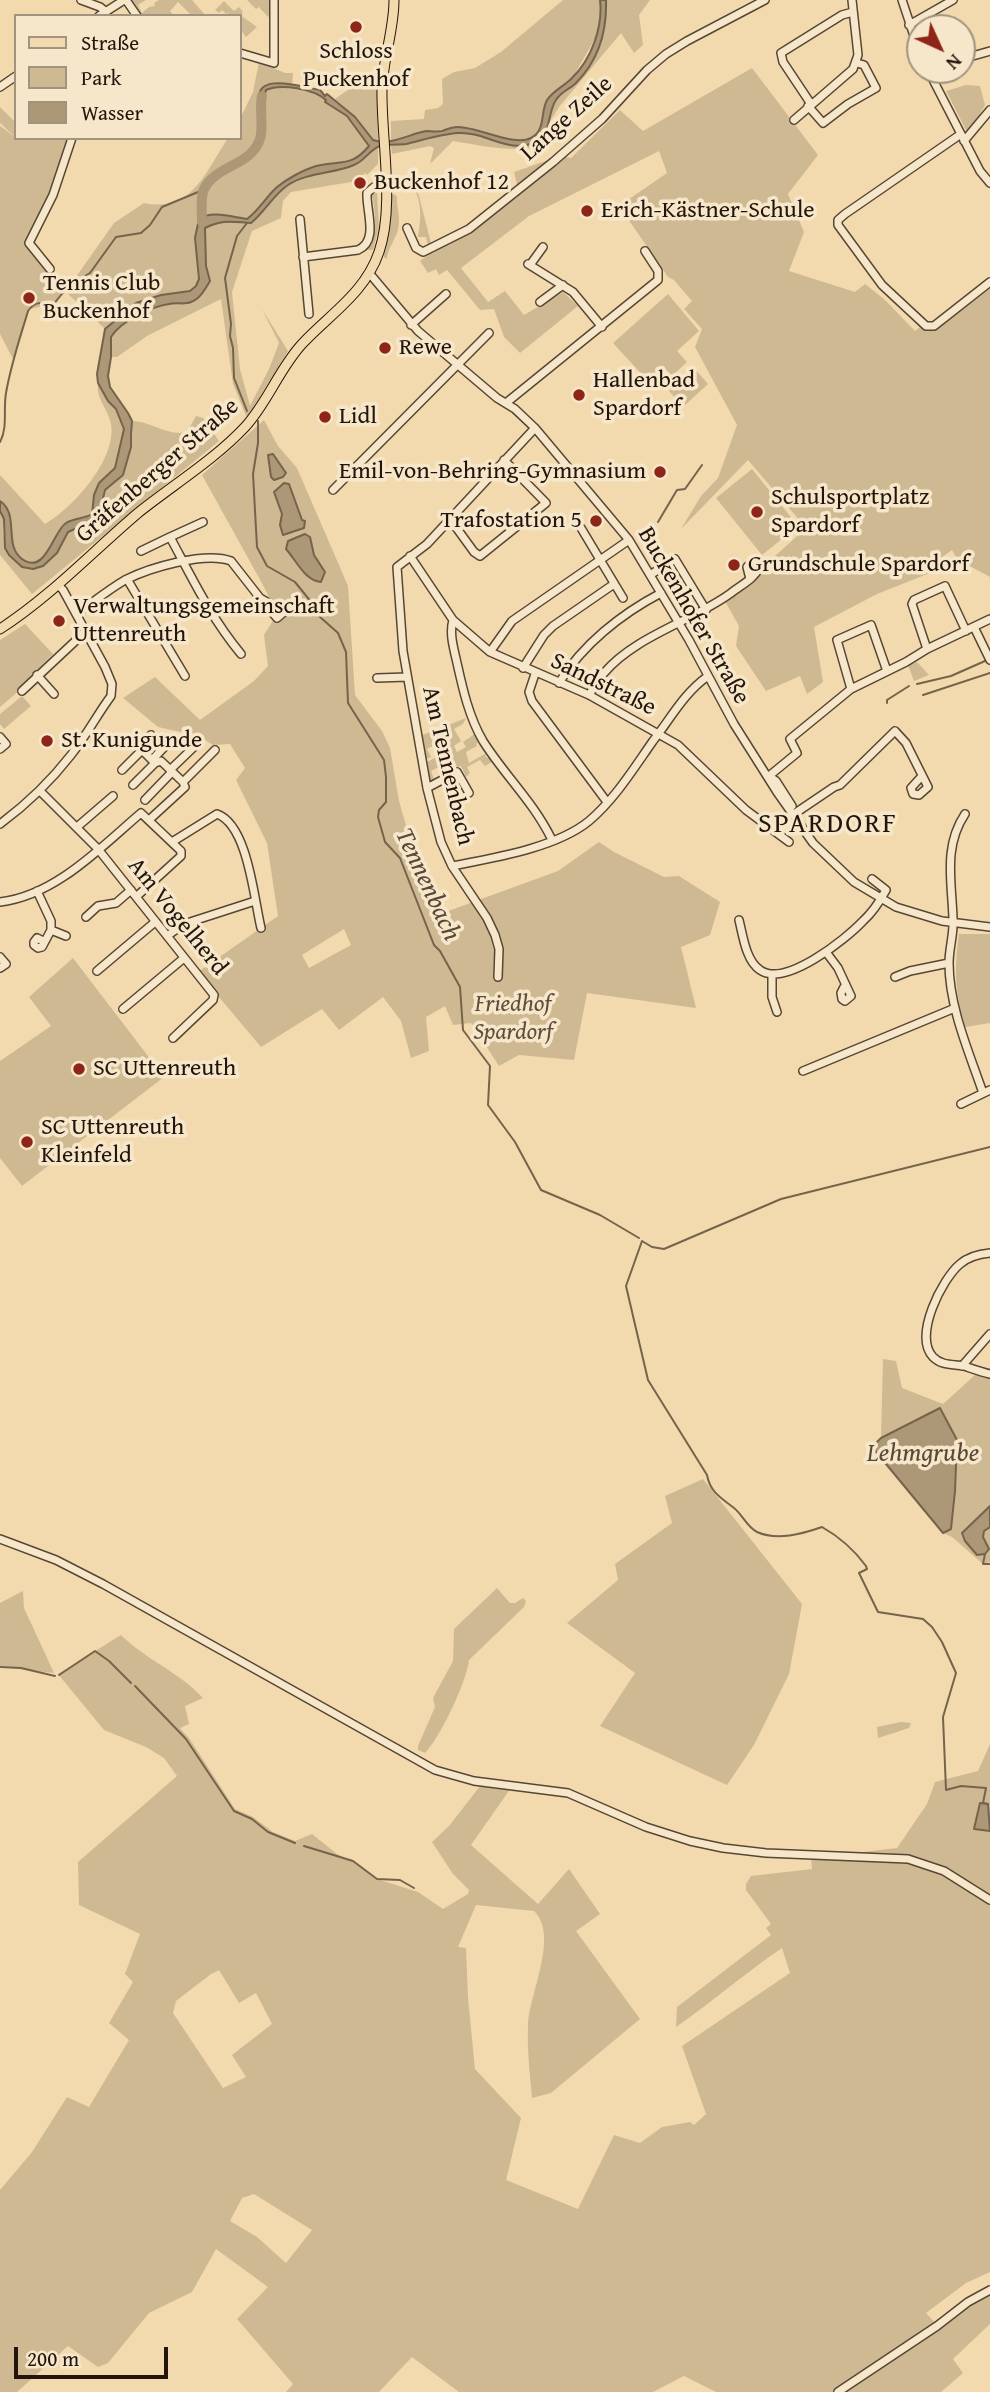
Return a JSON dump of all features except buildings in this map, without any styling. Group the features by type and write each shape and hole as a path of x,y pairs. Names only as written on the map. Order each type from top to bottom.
{"main road":[{"name":"Gräfenberger Straße","path":"0,629 26,612 136,515 245,427 291,357 353,297 370,274 383,239 386,218 383,69 393,20 394,0"}],"street":[{"path":"81,0 100,6 102,14 125,0"},
{"path":"242,54 274,63 274,0"},
{"path":"794,120 857,63 852,0"},
{"path":"928,14 953,0"},
{"name":"Lange Zeile","path":"407,228 417,249 423,252 469,229 587,132 666,54 759,1"},
{"path":"853,12 842,15 781,54 783,62 822,123 876,88 863,65 857,63"},
{"path":"935,84 980,171 990,183"},
{"path":"990,110 963,138 838,220 838,225 890,295 926,326 934,326 990,282"},
{"path":"50,269 29,243 53,195 71,140"},
{"path":"303,257 358,250 366,246 370,235 367,193 374,187 385,187"},
{"path":"300,219 309,314"},
{"path":"543,247 529,265 576,295 602,327"},
{"path":"506,403 658,280 658,271 645,251"},
{"name":"Buckenhofer Straße","path":"370,274 411,325 535,428 629,540 734,724 777,792 813,843 828,859 880,900 913,913 954,923 987,927"},
{"path":"540,302 563,285"},
{"path":"411,325 446,294"},
{"path":"333,490 489,333"},
{"path":"410,556 427,544 535,428"},
{"path":"450,519 474,552 480,556 546,503 504,460"},
{"path":"141,551 203,522"},
{"path":"582,528 623,598"},
{"path":"170,537 217,624 241,654"},
{"path":"490,652 512,621 629,540"},
{"name":"Sandstraße","path":"410,556 453,620 490,652 589,695 659,733 695,759 746,810 789,842"},
{"name":"Am Tennenbach","path":"410,556 397,567 402,651 427,788 441,842 452,866 487,918 495,935 499,948 498,977"},
{"path":"76,614 127,579 183,562 211,558 231,561 260,598"},
{"path":"650,575 675,559 706,610"},
{"path":"127,579 185,676"},
{"path":"589,695 604,673 622,657 706,610 750,579"},
{"path":"0,824 40,791 71,755 111,696 112,684 58,584"},
{"path":"523,668 553,626 614,584"},
{"path":"927,649 912,604 914,600 947,585 966,631"},
{"path":"559,683 571,663 589,645 631,611 661,593"},
{"path":"769,776 797,753 790,739 851,689 990,619"},
{"path":"453,620 451,632 461,684 474,722 489,749 536,809 552,840"},
{"path":"851,689 837,640 871,625 887,671"},
{"path":"974,627 990,660"},
{"path":"22,691 85,632"},
{"path":"536,674 528,692 532,701 607,802"},
{"path":"37,675 54,694"},
{"path":"452,866 511,855 581,827 607,802 687,693 708,676"},
{"name":"Am Tennenbach","path":"377,678 407,677"},
{"path":"793,814 840,785 895,731 906,743 922,777"},
{"path":"149,820 185,787 161,761 153,761 139,747 151,735"},
{"path":"0,737 6,744 0,749"},
{"path":"133,785 169,742"},
{"path":"145,800 197,744"},
{"path":"122,769 142,750"},
{"path":"183,782 215,750"},
{"path":"427,788 457,772 469,793"},
{"name":"Am Vogelherd","path":"40,791 98,849 214,995 213,1000 173,1038"},
{"path":"77,827 113,796"},
{"path":"0,902 18,899 62,876 141,813 181,851 181,856 134,893 116,903 98,906 86,917"},
{"path":"172,842 217,814 225,817 235,830 244,852 261,928"},
{"path":"961,1104 987,1092 955,1008 949,963 954,923 950,859 956,828 965,814"},
{"path":"739,920 752,962 761,971 772,975 786,972 826,952 858,927 886,890 872,879"},
{"path":"37,891 49,913 51,930 43,941"},
{"path":"167,936 184,924 254,901"},
{"path":"987,927 990,920"},
{"path":"97,971 155,922"},
{"path":"51,930 66,936"},
{"path":"826,952 841,974 845,987"},
{"path":"0,957 6,964 0,968"},
{"path":"123,1009 184,958"},
{"path":"895,977 909,971 949,963"},
{"path":"772,975 772,998 777,1013"},
{"path":"803,1071 955,1008"},
{"path":"990,1252 971,1257 950,1273 941,1287 931,1314 928,1338 930,1354 941,1363 990,1374"},
{"path":"962,1366 990,1334"},
{"path":"0,1539 52,1558 103,1584 435,1770 474,1781 568,1793 646,1827 723,1848 766,1853 908,1859 944,1871 990,1900"},
{"path":"838,2392 968,2302 990,2290"}],"green space":[{"path":"130,0 146,0 138,5 142,13 155,6 154,3 159,0 192,0 204,14 190,14 178,2 170,11 172,14 140,14"},
{"path":"247,0 269,0 268,17 259,7 256,9"},
{"path":"563,0 600,0 599,32 573,77 552,95 538,133 532,138 519,142 469,128 455,127 391,140 391,121 424,119 425,110 438,108 443,104 442,79 454,72 475,68 501,52"},
{"path":"606,0 650,0 639,15 643,45 634,53 621,33 559,107 549,123 557,100 578,80 596,52 603,33"},
{"path":"224,1 234,11 239,7 243,12 226,14 222,10 219,13 215,10"},
{"path":"242,16 257,27 246,37 242,32"},
{"path":"259,62 285,73 293,73 292,87 320,94 347,116 370,145 348,162 320,165 301,173 247,219 204,215 203,210 200,211 195,238 199,279 190,291 161,295 136,303 105,329 66,292 52,304 30,309 13,359 0,334 0,126 14,136 14,140 69,140 66,152 62,153 65,154 30,244 66,291 114,223 144,203 160,205 186,196 204,177 227,140 242,140 242,115 253,92"},
{"path":"752,68 818,155 788,194 804,232 789,271 855,292 865,284 915,331 920,327 930,330 938,328 990,286 990,577 957,559 952,550 934,563 930,573 877,594 814,627 823,682 807,694 800,676 766,691 736,646 739,626 725,601 806,528 748,460 681,529 701,496 718,478 737,425 695,347 702,329 684,309 692,301 674,280 668,277 619,206 667,173 659,151 529,216 461,268 488,302 505,291 524,315 563,292 578,306 520,353 504,337 494,309 480,310 447,270 439,275 436,269 428,273 420,261 428,255 431,248 421,251 416,245 418,239 420,248 428,246 426,237 418,237 419,202 410,183 411,179 415,180 413,185 419,196 432,247 471,232 519,192 514,172 560,156 571,158 620,110 643,131"},
{"path":"371,72 377,77 378,141 373,140 355,117 335,99 362,80 359,75"},
{"path":"966,85 980,86 985,105 967,132 946,91"},
{"path":"0,107 14,121 14,136 0,123"},
{"path":"547,130 554,144 541,147 504,148 453,141 430,164 434,148 430,146 392,154 391,145 456,133 527,145"},
{"path":"378,146 378,164 361,177 363,180 291,192 283,201 281,218 252,231 232,292 240,369 250,406 279,343 262,309 288,351 247,418 233,384 221,299 147,336 117,357 111,357 111,337 129,320 161,306 191,302 202,293 210,281 206,266 205,228 222,222 251,223 277,194 290,184 319,173 341,169"},
{"path":"377,193 379,227 373,250 367,250 375,226 373,198 370,198"},
{"path":"393,194 397,196 399,223 387,259 384,257 384,249 390,197"},
{"path":"668,294 699,331 677,351 687,362 672,376 663,366 647,380 613,343"},
{"path":"694,368 708,384 683,407 669,391"},
{"path":"98,383 116,409 124,429 115,468 99,484 92,514 62,527 42,559 32,562 23,560 15,547 6,505 0,501 0,475 45,524 68,507 100,467 111,438 111,424 99,394"},
{"path":"196,416 203,418 219,441 32,594 0,555 0,511 4,519 3,534 22,567 47,563 57,553 68,532 95,520 105,490 120,478 130,447 132,421 180,433 187,432"},
{"name":"Friedhof Spardorf","path":"264,420 278,446 297,468 348,586 355,695 382,731 390,748 399,801 432,917 558,871 599,842 664,877 679,876 720,902 710,935 681,947 696,1008 587,993 574,1060 519,1055 499,1066 471,1023 453,1025 445,1006 426,1017 429,1051 411,1058 401,1021 383,997 339,1030 322,1009 261,1047 198,972 278,916 267,843 236,780 245,768 230,744 213,745 199,736 158,727 123,698 155,677 200,720 254,681 268,666 264,635 277,614 202,475","holes":["344,929 351,945 309,968 302,955"]},
{"name":"Schulsportplatz Spardorf","path":"752,469 798,526 762,555 716,498"},
{"path":"25,624 53,654 20,690 0,707 0,640"},
{"path":"917,662 929,675 914,681 908,665"},
{"path":"22,696 31,706 4,729 0,724 0,714"},
{"path":"466,718 463,724 454,729 461,741 454,746 457,752 466,747 463,742 476,733 480,741 466,752 469,763 488,752 485,756 490,756 494,761 485,766 480,760 467,767 470,773 466,777 461,766 457,767 453,760 431,771 434,779 438,779 429,780 427,762 452,749 446,739 427,749 431,757 426,759 420,736"},
{"path":"959,934 990,934 990,1023 965,1027 956,980"},
{"name":"SC Uttenreuth","path":"73,958 164,1077 22,1186 0,1158 0,1061 51,1026 29,997"},
{"path":"883,1359 896,1361 902,1388 943,1404 975,1375 990,1378 990,1506 965,1529 989,1549 983,1531 990,1527 990,1562 983,1564 952,1537 943,1533 951,1528 957,1440 940,1409 881,1438"},
{"path":"703,1479 802,1604 789,1674 754,1745 727,1785 600,1726 635,1673 567,1623 618,1580 615,1564 672,1523 665,1496"},
{"path":"497,1588 510,1603 523,1598 526,1601 524,1607 469,1660 458,1695 445,1723 425,1753 418,1750 435,1707 433,1698 453,1661 454,1629"},
{"path":"23,1591 24,1608 54,1673 0,1667 0,1603"},
{"path":"121,1635 203,1698 185,1706 189,1724 180,1728 235,1809 253,1817 273,1832 295,1841 312,1834 337,1854 361,1866 374,1878 418,1892 443,1909 468,1894 469,1890 453,1874 432,1842 449,1826 484,1781 513,1785 471,1845 538,1904 569,1869 600,1914 576,1931 640,2019 551,2093 532,2098 528,2027 544,1951 541,1922 534,1911 476,1905 458,1947 466,1948 475,2069 521,2118 506,2180 578,2209 614,2135 640,2143 662,2127 690,2122 694,2125 706,2114 682,2046 790,1973 782,1948 676,2027 677,2007 771,1935 766,1928 771,1924 746,1890 751,1876 812,1869 811,1858 897,1848 927,1804 935,1782 978,1771 990,1744 990,2272 966,2283 926,2313 937,2325 990,2291 990,2324 953,2359 963,2373 941,2392 716,2392 684,2376 653,2392 459,2392 412,2357 379,2392 286,2392 293,2384 237,2319 268,2287 216,2249 192,2292 149,2313 108,2363 98,2367 68,2346 17,2392 0,2392 0,2190 32,2152 67,2097 89,2107 129,2040 109,2023 133,1982 125,1974 140,1934 79,1905 78,1862 177,1776 164,1758 146,1747 104,1730 58,1674","holes":["219,1970 239,2003 256,1993 272,2024 232,2055 246,2077 223,2088 173,2013 176,2001","254,2194 312,2230 286,2263 257,2237 230,2221 242,2198"]},
{"path":"901,1722 911,1723 909,1728 878,1738 877,1727"}],"water":[{"path":"600,0 606,0 606,12 596,55 576,83 556,100 545,133 536,142 516,146 478,135 458,133 406,144 380,146 354,165 288,185 251,223 222,222 205,228 206,266 210,281 200,296 188,303 172,303 145,312 129,320 111,337 108,376 110,387 132,421 131,447 123,475 105,490 99,515 95,520 68,532 57,553 43,566 33,569 22,567 9,555 5,548 0,501 9,514 16,553 30,563 43,557 66,523 92,514 94,495 99,483 115,468 124,429 116,409 98,383 97,374 105,329 136,303 161,295 190,291 196,286 199,279 195,238 199,219 216,215 247,219 277,187 290,178 316,166 356,158 369,146 347,116 325,102 321,96 297,88 272,88 266,90 261,107 259,95 262,88 279,83 320,90 355,117 373,140 393,141 426,131 458,127 524,140 539,131 547,100 568,82 585,62 598,32"},
{"path":"273,454 286,473 274,480 271,477 268,455"},
{"path":"284,483 289,484 302,520 305,521 304,528 283,535 280,525 282,514 274,492"},
{"path":"305,534 310,537 314,555 325,572 321,582 310,578 286,549 288,541"},
{"name":"Lehmgrube","path":"940,1408 957,1440 951,1529 943,1533 872,1447 881,1438"},
{"path":"990,1506 990,1527 984,1531 983,1537 989,1549 985,1554 977,1555 962,1533"},
{"path":"980,1803 988,1804 990,1831 974,1829"}],"waterway":[{"path":"202,222 202,197 209,181 256,148 262,129 262,96"},
{"path":"0,442 4,430 8,382 28,311 39,303 53,305 69,285 90,273 116,237 141,233 162,207 203,190"},
{"name":"Tennenbach","path":"247,223 237,236 225,278 234,378 247,411"},
{"name":"Tennenbach","path":"258,421 253,474 257,547 267,566 295,582 320,617 338,633 346,652 348,703 384,760 386,802 379,810 378,817 385,842 400,858 434,945 460,987 463,1030 490,1066 488,1105 515,1142 541,1190 600,1215 639,1238"},
{"path":"658,522 677,490 685,489 702,465"},
{"path":"917,684 951,676 985,661"},
{"path":"923,695 990,673"},
{"path":"887,703 887,700 909,686"},
{"path":"988,1804 983,1803 986,1788 961,1786 946,1790 943,1717 956,1673 932,1627 923,1619 878,1612 859,1573 867,1569 866,1566 840,1539 822,1527 790,1536 765,1535 753,1530 737,1511 717,1494 648,1380 626,1286 642,1241 652,1247 664,1249 781,1199 990,1147"},
{"path":"985,1554 983,1564 990,1564"},
{"path":"59,1675 95,1651 131,1683"},
{"path":"0,1667 21,1668 55,1676"},
{"path":"135,1686 186,1739 234,1811 252,1819 268,1832 295,1843"},
{"path":"304,1846 353,1861 377,1879 400,1880 414,1888"}],"place":[{"name":"Schloss Puckenhof","path":"356,27"},
{"name":"Buckenhof 12","path":"360,183"},
{"name":"Erich-Kästner-Schule","path":"587,211"},
{"name":"Tennis Club Buckenhof","path":"29,298"},
{"name":"Rewe","path":"385,348"},
{"name":"Hallenbad Spardorf","path":"579,395"},
{"name":"Lidl","path":"325,417"},
{"name":"Emil-von-Behring-Gymnasium","path":"660,472"},
{"name":"Schulsportplatz Spardorf","path":"757,512"},
{"name":"Trafostation 5","path":"596,521"},
{"name":"Grundschule Spardorf","path":"734,565"},
{"name":"Verwaltungsgemeinschaft Uttenreuth","path":"59,621"},
{"name":"St. Kunigunde","path":"47,741"},
{"name":"SC Uttenreuth","path":"79,1069"},
{"name":"SC Uttenreuth Kleinfeld","path":"27,1142"}],"district":[{"name":"SPARDORF","path":"828,825"}]}
